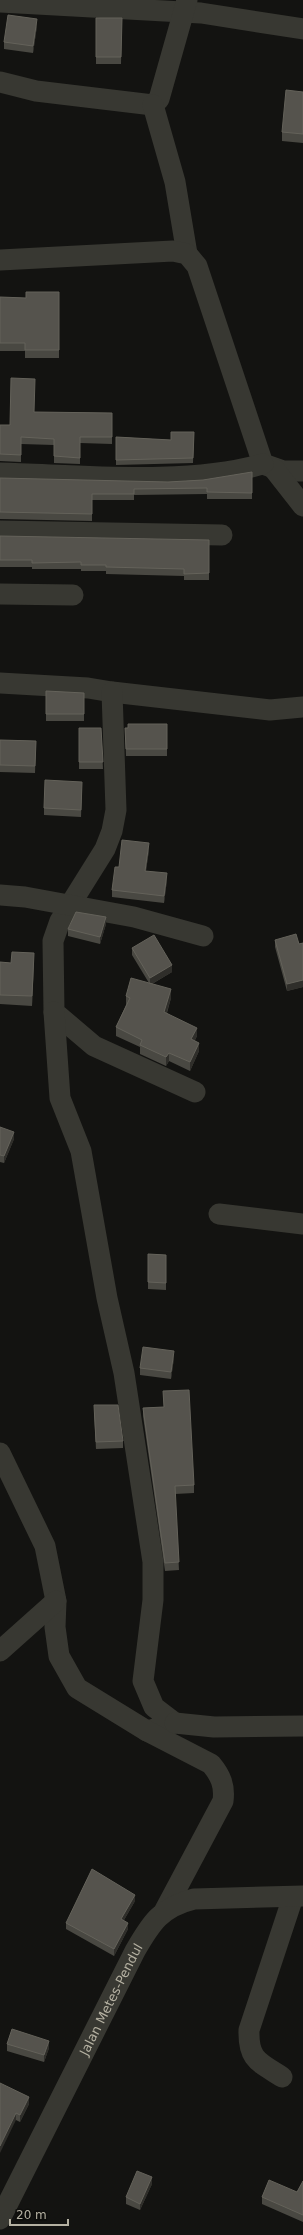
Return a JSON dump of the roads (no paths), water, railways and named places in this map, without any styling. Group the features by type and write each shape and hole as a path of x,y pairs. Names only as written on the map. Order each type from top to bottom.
{"street":[{"path":"0,2 185,6 303,29"},
{"path":"153,105 159,99 185,6"},
{"path":"0,82 36,91 153,105"},
{"path":"153,105 175,182 187,254 197,266 268,466 303,506"},
{"path":"0,260 173,251 187,254"},
{"path":"0,473 182,476 268,466 303,470"},
{"path":"0,531 222,535"},
{"path":"0,594 73,595"},
{"path":"0,683 88,688 270,710 303,707"},
{"path":"112,692 116,810 112,831 104,849 60,921 54,941 54,1012 60,1098 81,1152 107,1298 124,1373 153,1562 153,1600 143,1680 154,1707 175,1723"},
{"path":"0,895 70,905 134,917 203,936"},
{"path":"54,1012 94,1046 195,1092"},
{"path":"219,1214 303,1224"},
{"path":"0,1453 46,1546 56,1601 55,1627 59,1656 77,1688 147,1731 211,1764 218,1772 224,1792 223,1802 165,1910"},
{"path":"0,1651 56,1601"},
{"path":"147,1731 175,1723 214,1727 303,1726"},
{"path":"282,2077 261,2063 251,2053 249,2030 298,1896"},
{"name":"Jalan Metes-Pendul","path":"0,2219 134,1951 148,1928 165,1910 179,1903 194,1899 298,1896"}]}
